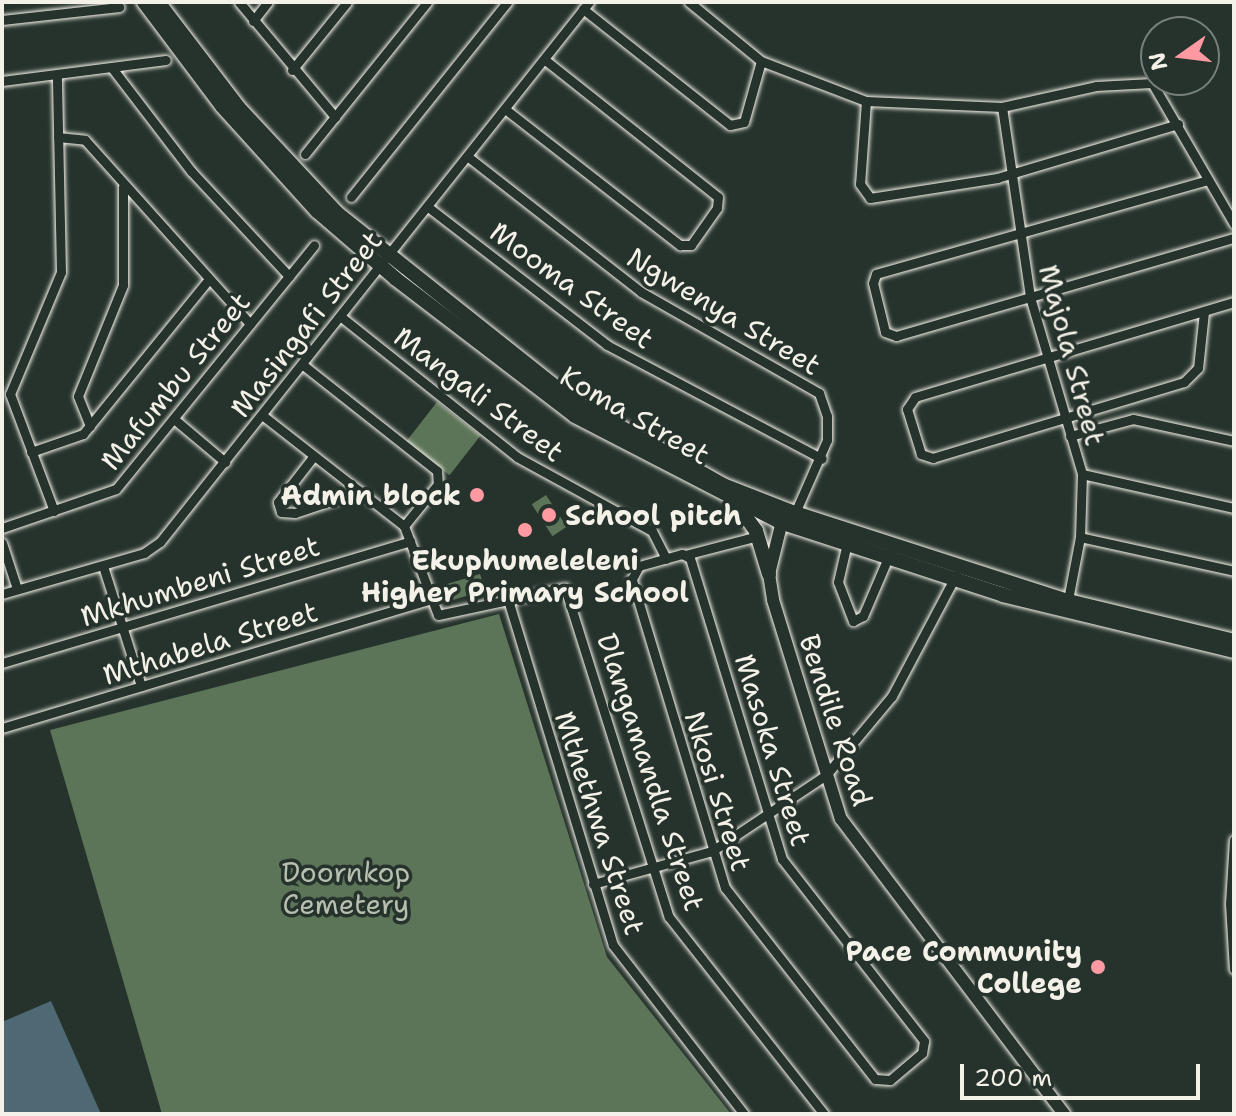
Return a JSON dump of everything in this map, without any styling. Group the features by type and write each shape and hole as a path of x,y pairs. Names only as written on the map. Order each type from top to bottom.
{"main road":[{"name":"Koma Street","path":"144,2 254,143 317,211 571,399 723,485 847,543 891,552"},
{"name":"Koma Street","path":"158,2 263,136 383,260 565,409 734,501 787,515 956,575 1234,651"},
{"path":"734,501 758,536 769,574"},
{"name":"Koma Street","path":"1067,607 1234,641"}],"street":[{"path":"239,2 292,70 335,117"},
{"path":"253,21 268,2"},
{"path":"292,70 347,2"},
{"path":"305,154 427,2"},
{"path":"351,197 507,2"},
{"path":"689,2 761,61 866,101 1002,107 1127,81 1152,83 1234,224"},
{"name":"Masingafi Street","path":"2,594 103,566 157,546 586,6"},
{"path":"586,6 735,126 744,122 761,61"},
{"path":"2,20 119,7"},
{"path":"2,81 166,60"},
{"path":"505,109 687,247 718,206 718,197 545,60"},
{"path":"112,68 191,171 289,276"},
{"path":"54,511 10,394 61,272 57,75"},
{"path":"866,101 860,184 867,197 1012,174 1178,124"},
{"name":"Majola Street","path":"1002,107 1030,297 1082,474 1080,537 1067,607"},
{"path":"58,137 85,140 123,187 250,324"},
{"name":"Ngwenya Street","path":"467,156 641,292 813,387 827,416 822,459 787,515"},
{"path":"1208,180 1020,237 875,274 888,335 1234,238"},
{"path":"90,426 78,396 123,285 123,187"},
{"name":"Mooma Street","path":"428,207 607,345 822,459"},
{"name":"Mafumbu Street","path":"2,528 114,491 314,245"},
{"path":"31,452 73,440 90,426 208,280"},
{"path":"1204,312 1198,368 1191,379 930,458 920,452 907,412 910,401 1234,302"},
{"name":"Mangali Street","path":"340,316 517,457 652,531 666,559"},
{"path":"303,365 437,471 438,484 404,526"},
{"path":"262,415 404,526 433,611 443,616 509,603"},
{"path":"174,419 225,462"},
{"path":"1070,436 1133,419 1234,441"},
{"path":"313,457 278,502 281,512 295,513 357,492"},
{"path":"1082,474 1234,508"},
{"name":"Bendile Road","path":"787,515 769,574 841,819 855,842 1064,1114"},
{"name":"Nkosi Street","path":"758,536 688,557 639,566 632,579 712,851 730,894 882,1081"},
{"path":"1080,537 1234,571"},
{"name":"Mkhumbeni Street","path":"2,663 410,541"},
{"path":"2,543 17,589"},
{"path":"847,543 838,582 850,620 863,616 891,552"},
{"name":"Masoka Street","path":"688,557 767,818 785,864 924,1041 922,1053 895,1077 882,1081"},
{"path":"103,566 141,686"},
{"path":"593,884 712,851 767,818 826,775 892,696 956,575"},
{"name":"Dlangamandla Street","path":"509,603 565,588 673,923 824,1114"},
{"name":"Mthabela Street","path":"2,728 430,600"},
{"name":"Mthethwa Street","path":"509,603 593,884 619,954 744,1114"},
{"path":"1234,840 1230,904 1234,969"}],"green space":[{"path":"437,402 480,436 450,475 406,441"},
{"name":"School pitch","path":"546,495 567,527 552,536 532,504"},
{"path":"480,574 485,590 444,603 439,587"},
{"name":"Doornkop Cemetery","path":"499,614 607,957 731,1114 162,1114 50,730"}],"water":[{"path":"51,1001 101,1114 2,1114 2,1022"}],"place":[{"name":"Admin block","path":"477,495"},
{"name":"School pitch","path":"549,515"},
{"name":"Ekuphumeleleni Higher Primary School","path":"525,530"},
{"name":"Pace Community College","path":"1098,967"}]}
